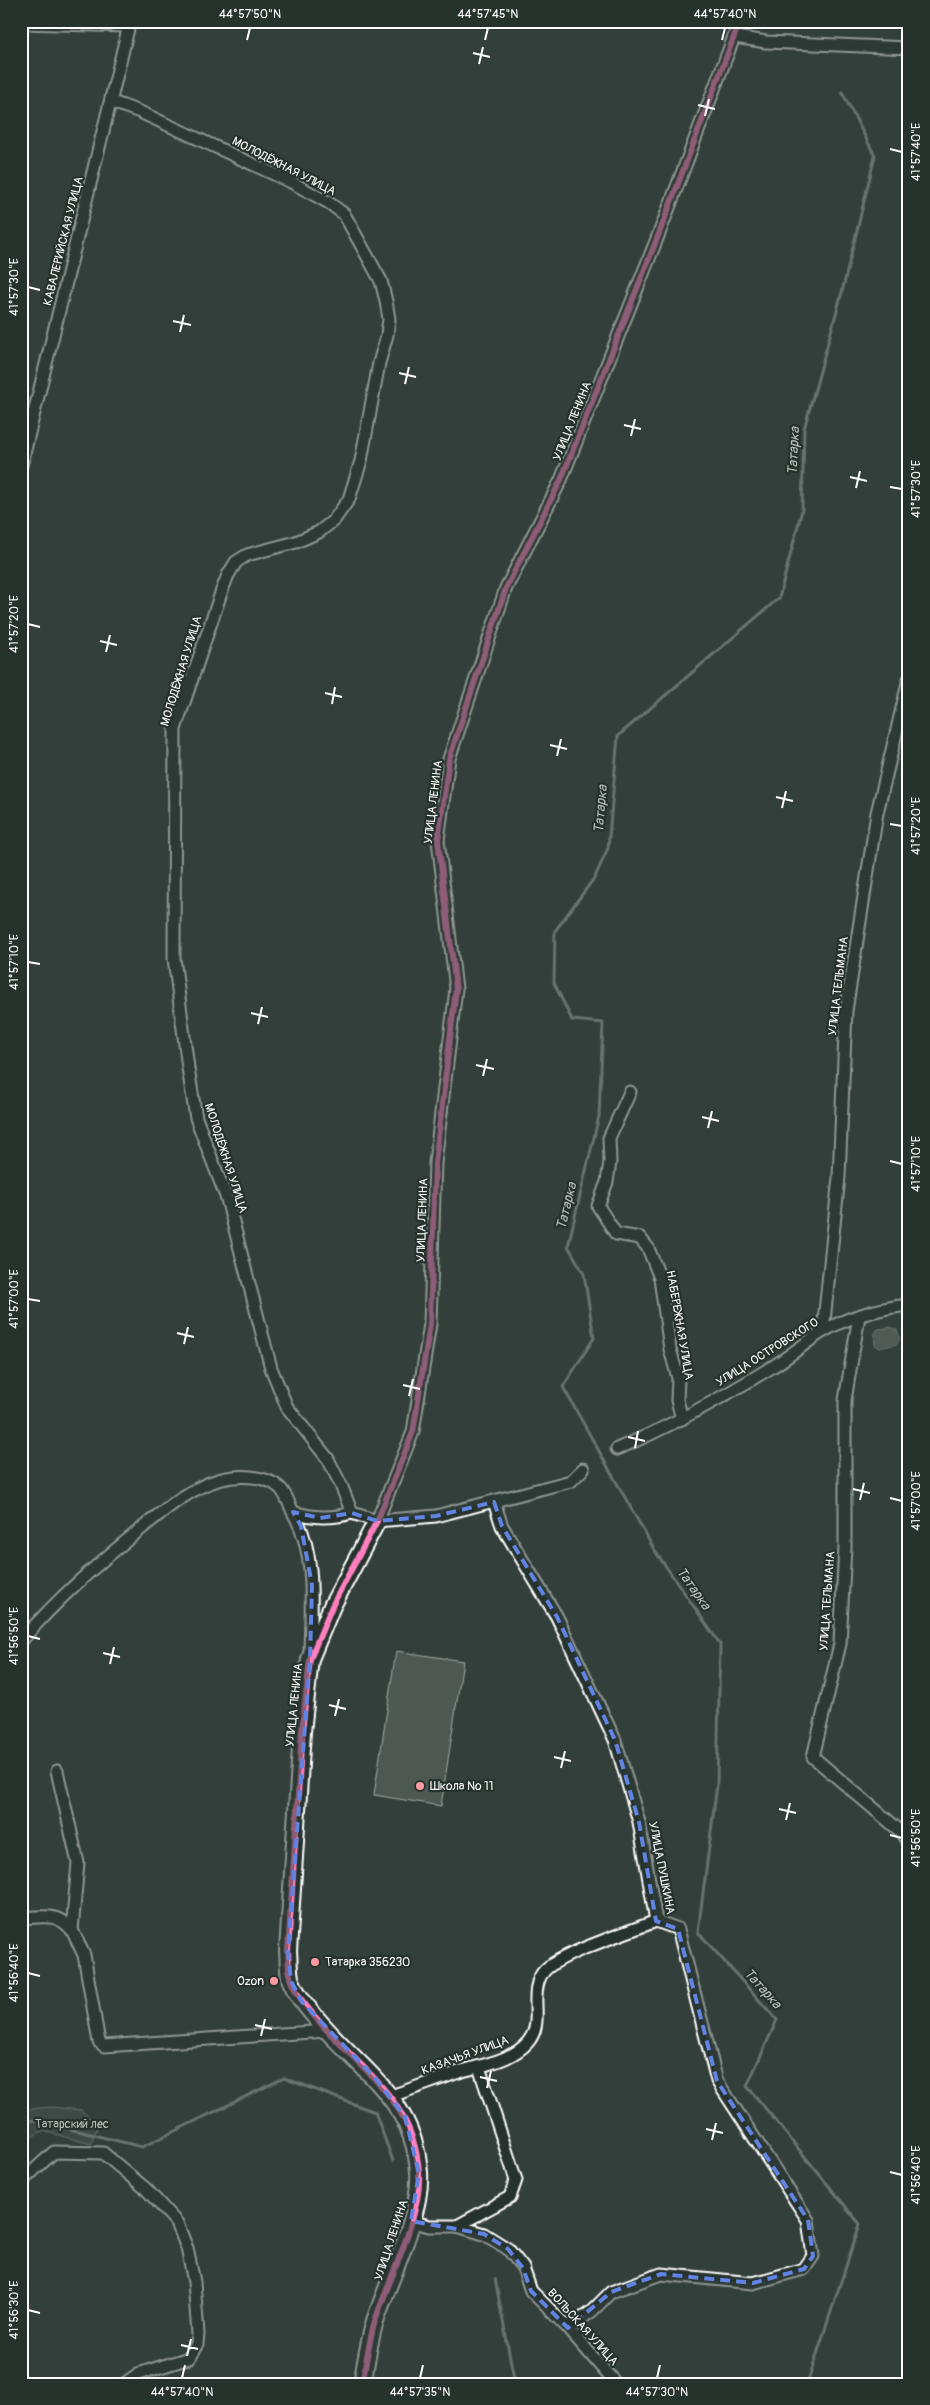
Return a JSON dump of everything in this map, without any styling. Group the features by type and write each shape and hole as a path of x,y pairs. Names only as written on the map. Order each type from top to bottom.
{"street":[{"name":"УЛИЦА ЛЕНИНА","path":"362,2384 374,2323 411,2221 418,2193 419,2173 416,2150 404,2117 391,2096 327,2031 302,2002 291,1981 288,1952 302,1732 310,1659 332,1606 377,1521 413,1432 430,1324 435,1163 456,989 438,840 449,759 506,588 561,480 735,38 740,21"},
{"path":"21,23 130,24"},
{"name":"КАВАЛЕРИЙСКАЯ УЛИЦА","path":"21,466 130,24"},
{"path":"735,38 766,42 909,48"},
{"name":"МОЛОДЁЖНАЯ УЛИЦА","path":"112,102 291,182 329,203 344,214 381,281 386,301 389,320 387,335 379,363 360,461 349,499 334,520 319,532 296,542 248,555 236,562 220,593 175,729 174,958 196,1118 227,1199 271,1368 287,1407 328,1459 341,1485 352,1514"},
{"name":"УЛИЦА ТЕЛЬМАНА","path":"823,1331 838,1186 846,1011 877,813 909,679"},
{"name":"НАБЕРЕЖНАЯ УЛИЦА","path":"630,1092 609,1138 610,1162 608,1182 598,1206 616,1234 640,1238 648,1248 660,1278 670,1348 678,1378 677,1400 682,1419"},
{"name":"УЛИЦА ОСТРОВСКОГО","path":"617,1449 682,1419 774,1366 823,1331 859,1316 892,1307 909,1305"},
{"name":"УЛИЦА ТЕЛЬМАНА","path":"859,1316 844,1400 845,1546 840,1644 812,1757 899,1830 909,1843"},
{"path":"293,1512 320,1518 333,1518 352,1514 377,1521 436,1516 571,1481 583,1469"},
{"path":"21,1641 61,1596 99,1562 163,1511 198,1489 217,1480 237,1477 255,1478 270,1482 280,1488 301,1526 309,1556 312,1585 310,1659"},
{"name":"УЛИЦА ПУШКИНА","path":"494,1502 502,1526 557,1617 615,1740 639,1822 656,1921 678,1929 718,2081 808,2220 814,2256 804,2269 753,2283 661,2274 611,2292 592,2311 568,2328"},
{"path":"57,1771 78,1863 72,1930"},
{"path":"21,1918 50,1916 63,1919 72,1930 84,1955 99,2042 104,2046 327,2031"},
{"name":"КАЗАЧЬЯ УЛИЦА","path":"391,2096 479,2067 516,2052 528,2042 534,2033 537,2018 536,1989 544,1971 553,1964 575,1954 656,1921"},
{"path":"457,2226 510,2197 516,2180 479,2067"},
{"path":"21,2182 54,2152 103,2153 146,2189 177,2223 187,2248 194,2282 198,2334 194,2352 188,2358 181,2361 158,2366 138,2374 124,2384"},
{"name":"ВОЛЬСКАЯ УЛИЦА","path":"411,2221 429,2226 457,2226 484,2234 508,2249 523,2268 531,2291 568,2328 616,2384"}],"highlighted area":[{"path":"494,1502 502,1526 557,1617 615,1740 639,1822 656,1921 678,1929 717,2081 808,2220 813,2256 804,2269 753,2283 661,2274 611,2292 568,2328 531,2291 523,2268 508,2249 484,2234 411,2221 419,2173 405,2117 375,2078 302,2002 291,1981 288,1951 310,1659 312,1585 301,1526 293,1512 320,1518 352,1513 377,1521 436,1516"}],"green space":[{"path":"396,1651 463,1661 441,1806 374,1795"},
{"name":"Татарский лес","path":"51,2107 81,2110 98,2126 91,2144 43,2131 21,2142 21,2110"}],"shaded area":[{"path":"891,1327 897,1330 900,1338 897,1344 880,1348 875,1345 874,1334 878,1329"}],"waterway":[{"name":"Татарка","path":"807,2384 860,2224 747,2086 777,2020 698,1932 717,1785 720,1644 655,1551 563,1387 594,1338 584,1274 568,1246 599,1116 603,1023 572,1020 554,983 555,931 595,877 608,848 618,736 779,598 802,510 804,429 842,292 875,156 842,92"},
{"path":"21,2123 34,2120 142,2147 284,2078 375,2112 393,2161"},
{"path":"495,2279 515,2384"}],"cycle path":[{"path":"362,2384 375,2321 403,2247 415,2208 419,2189 419,2172 415,2147 407,2124 396,2105 382,2087 333,2037 299,1996 290,1978 288,1951 302,1732 310,1659 332,1606 377,1521 413,1432 430,1324 435,1163 456,989 438,840 449,759 506,588 561,480 662,226 740,21"}],"place":[{"name":"Школа № 11","path":"420,1786"},
{"name":"Татарка 356230","path":"315,1962"},
{"name":"Ozon","path":"274,1981"}]}
